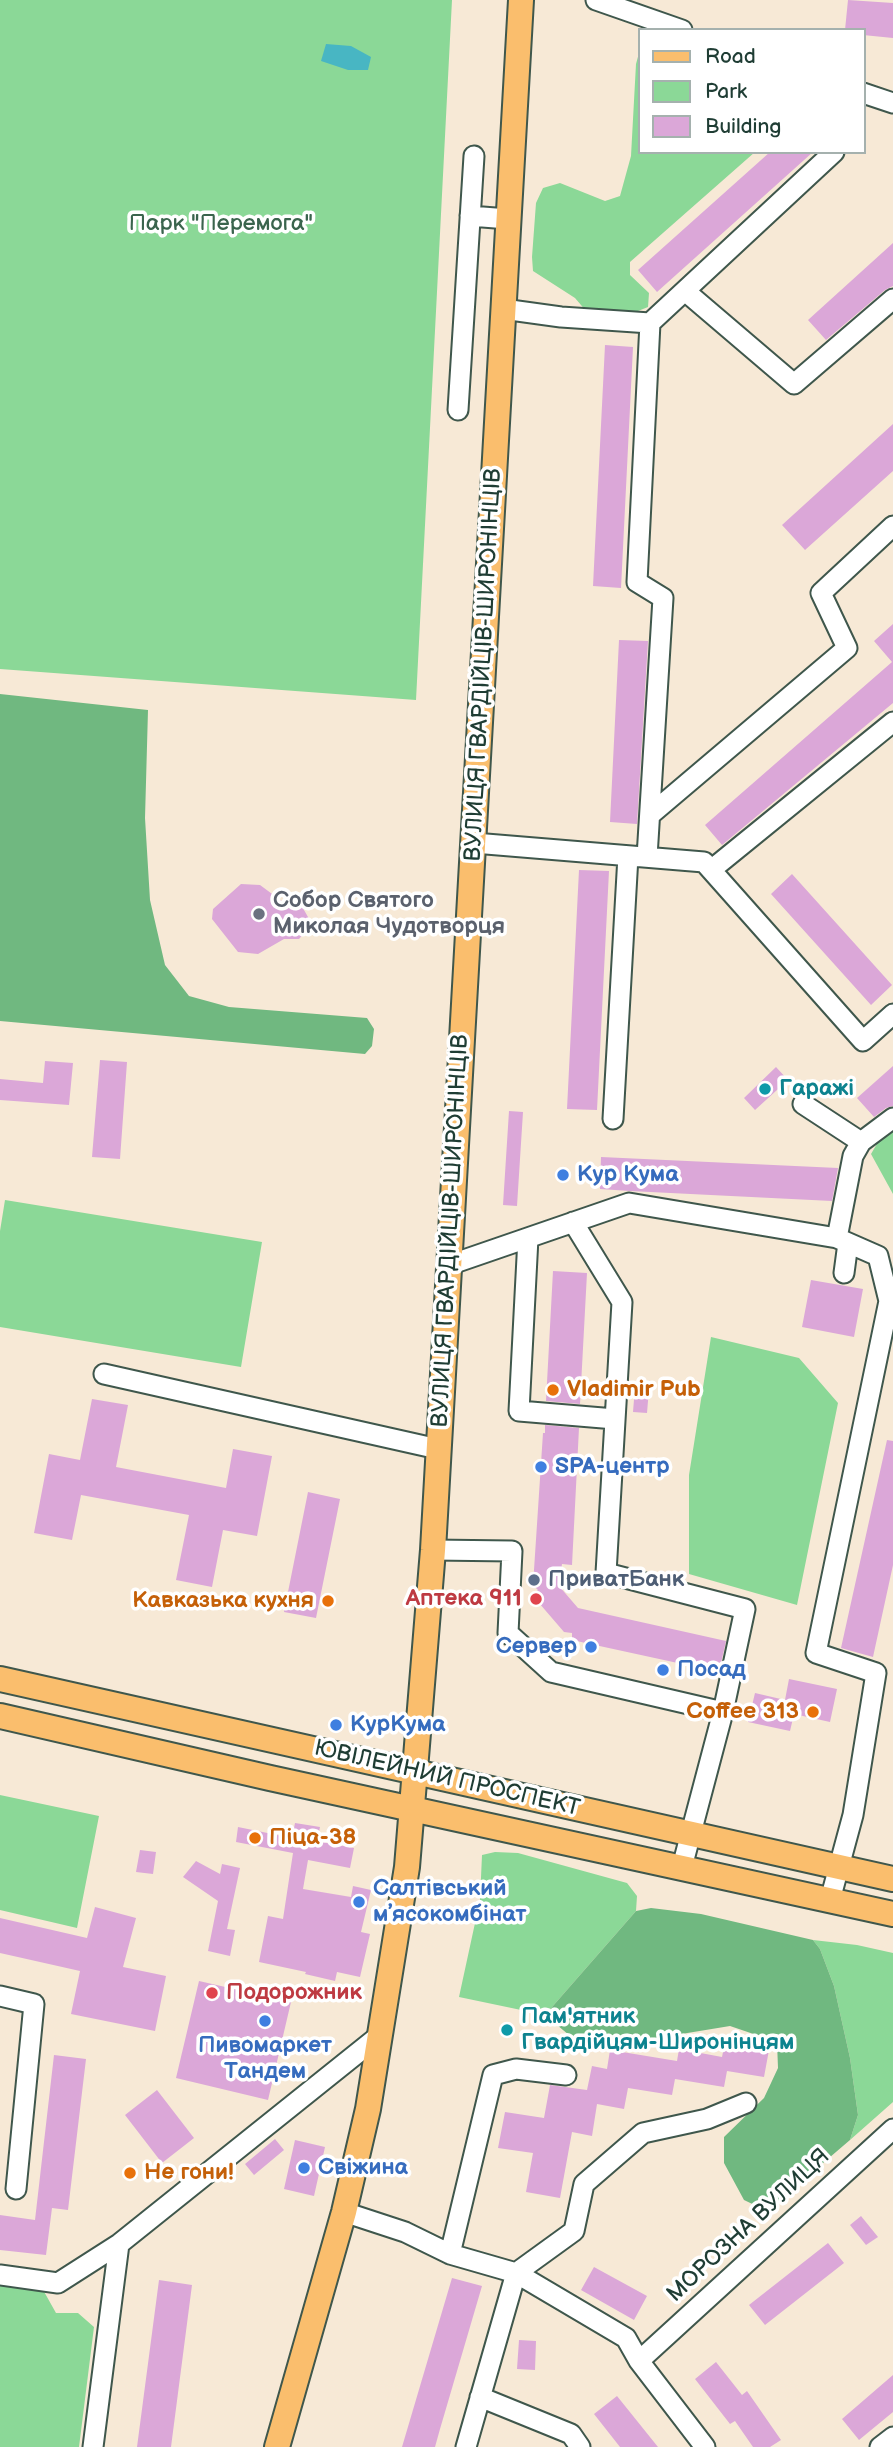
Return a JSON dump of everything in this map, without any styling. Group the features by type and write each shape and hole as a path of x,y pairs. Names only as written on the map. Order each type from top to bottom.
{"main road":[{"name":"ВУЛИЦЯ ГВАРДІЙЦІВ-ШИРОНІНЦІВ","path":"276,2447 344,2212 368,2109 404,1890 433,1550 521,0"},
{"name":"ЮВІЛЕЙНИЙ ПРОСПЕКТ","path":"0,1679 893,1879"},
{"name":"ЮВІЛЕЙНИЙ ПРОСПЕКТ","path":"0,1716 893,1914"}],"street":[{"path":"596,0 676,28"},
{"path":"865,94 893,103"},
{"path":"613,1119 637,857 650,815 663,598 637,582 650,323 832,154"},
{"path":"458,410 474,156"},
{"path":"470,216 508,219"},
{"path":"685,291 794,384 893,299"},
{"path":"503,309 561,317 650,323"},
{"path":"650,815 847,648 821,593 893,526"},
{"path":"711,870 891,726"},
{"path":"474,843 704,862 863,1041 893,1014"},
{"path":"803,1104 862,1142"},
{"path":"844,1273 843,1240 853,1156 862,1142 893,1118"},
{"path":"449,1265 629,1203 843,1240 878,1256 889,1301 816,1653 876,1673 853,1815 830,1900"},
{"path":"573,1222 622,1302 606,1573 745,1609 723,1712 682,1867"},
{"path":"528,1238 519,1412 615,1419"},
{"path":"104,1374 438,1448"},
{"path":"433,1550 512,1551 508,1633 551,1672 723,1712"},
{"path":"0,1996 34,2004 16,2189"},
{"path":"0,2276 58,2283 119,2244 380,2035"},
{"path":"450,2254 493,2075 516,2069 566,2075"},
{"path":"466,2447 516,2273 574,2231 584,2184 643,2133 708,2119 746,2103"},
{"name":"МОРОЗНА ВУЛИЦЯ","path":"639,2361 893,2129"},
{"path":"344,2212 405,2232 450,2254 516,2273 626,2338 639,2361 705,2447"},
{"path":"93,2447 119,2244"},
{"path":"480,2397 571,2434 580,2447"},
{"path":"880,2447 893,2437"}],"green space":[{"name":"Парк \"Перемога\"","path":"0,0 452,0 416,700 0,669"},
{"path":"638,57 638,154 753,154 630,262 630,275 649,293 648,307 633,313 587,312 575,298 533,271 536,203 543,188 560,183 605,201 620,196 631,156"},
{"path":"0,694 148,710 145,818 150,900 165,965 189,996 229,1007 367,1018 374,1029 372,1046 365,1054 0,1021"},
{"path":"893,1128 893,1194 871,1154 881,1137"},
{"path":"5,1200 262,1242 241,1367 0,1327 0,1231"},
{"path":"711,1337 799,1358 838,1403 797,1605 689,1574 689,1475"},
{"path":"0,1795 99,1816 77,1928 0,1910"},
{"path":"495,1852 518,1853 627,1883 637,1896 636,1911 545,2015 459,1997 480,1900 482,1855"},
{"path":"651,1908 701,1914 813,1940 820,1949 834,1986 850,2058 858,2115 850,2140 767,2211 744,2200 724,2163 724,2137 764,2098 778,2068 777,2042 730,2026 596,2048 575,2040 545,2015 636,1911"},
{"path":"813,1940 857,1945 893,1953 893,2102 850,2140 858,2115 850,2058 834,1986 820,1949"},
{"path":"0,2283 42,2288 56,2313 78,2313 94,2327 79,2447 0,2447"}],"water":[{"path":"326,44 351,46 371,57 368,70 348,70 321,61"}],"building":[{"path":"848,0 893,3 893,38 865,35 865,28 845,28"},
{"path":"768,154 811,154 657,292 638,270"},
{"path":"893,243 893,286 826,340 808,320"},
{"path":"605,345 633,347 621,588 593,586"},
{"path":"893,424 893,471 805,550 782,525"},
{"path":"893,624 893,703 722,845 705,825 892,662 874,641"},
{"path":"619,640 648,641 637,824 610,822"},
{"path":"579,870 609,871 597,1110 567,1109"},
{"path":"792,874 892,985 871,1005 771,894"},
{"name":"Собор Святого Миколая Чудотворця","path":"241,884 260,885 283,902 300,903 312,924 299,939 284,939 258,954 238,952 212,919 213,909"},
{"path":"100,1060 127,1062 120,1159 92,1157"},
{"path":"45,1061 73,1063 69,1105 0,1100 0,1079 43,1083"},
{"path":"893,1066 893,1106 874,1117 857,1098"},
{"name":"Гаражі","path":"776,1067 788,1080 755,1110 744,1098"},
{"path":"509,1111 523,1112 517,1206 503,1205"},
{"path":"601,1157 838,1168 832,1201 600,1189"},
{"path":"553,1271 587,1273 580,1404 546,1401"},
{"path":"811,1280 863,1289 854,1337 802,1327"},
{"path":"635,1387 649,1389 647,1413 633,1412"},
{"path":"92,1399 128,1405 116,1467 226,1488 233,1449 272,1456 257,1536 223,1530 212,1587 176,1580 189,1515 81,1495 72,1540 34,1533 49,1454 80,1460"},
{"path":"545,1425 579,1428 572,1565 562,1564 559,1586 578,1608 726,1641 719,1672 572,1640 572,1633 564,1632 533,1596 538,1590 533,1585"},
{"path":"887,1440 893,1441 893,1565 873,1657 841,1648"},
{"path":"308,1492 340,1499 316,1618 284,1612"},
{"path":"789,1679 837,1689 830,1722 794,1714 790,1731 748,1722 755,1693 785,1700"},
{"path":"295,1823 320,1827 317,1841 354,1848 350,1868 308,1860 303,1889 351,1897 353,1886 371,1890 361,1932 370,1934 360,1977 337,1972 335,1981 259,1962 268,1916 283,1919 293,1853 236,1842 238,1827 292,1838"},
{"path":"140,1850 156,1852 153,1874 136,1872"},
{"path":"196,1861 220,1874 222,1864 240,1868 227,1929 235,1930 230,1956 208,1951 218,1901 183,1877"},
{"path":"95,1907 136,1918 123,1967 166,1976 155,2031 71,2014 80,1971 0,1953 0,1918 87,1938"},
{"path":"199,1981 291,2002 268,2100 176,2078"},
{"path":"725,2042 769,2050 764,2077 727,2071 724,2087 675,2079 672,2095 628,2088 624,2109 597,2104 592,2136 572,2132 560,2198 526,2192 533,2153 498,2148 505,2112 544,2118 550,2085 587,2090 592,2066 607,2069 610,2050 677,2061 679,2049 722,2057"},
{"path":"54,2055 86,2059 68,2210 52,2208 46,2255 0,2250 0,2215 35,2220"},
{"path":"157,2090 194,2138 162,2163 125,2115"},
{"path":"275,2139 284,2150 254,2175 245,2164"},
{"name":"Свіжина","path":"295,2140 325,2147 314,2196 284,2189"},
{"path":"861,2216 878,2237 866,2245 850,2225"},
{"path":"828,2243 844,2263 765,2325 749,2305"},
{"path":"594,2267 647,2296 634,2320 581,2290"},
{"path":"452,2278 482,2286 435,2447 402,2447"},
{"path":"159,2280 192,2285 171,2447 137,2447"},
{"path":"519,2340 536,2341 535,2370 517,2369"},
{"path":"716,2362 742,2395 747,2391 781,2440 770,2447 753,2447 735,2421 730,2424 695,2379"},
{"path":"893,2375 893,2412 859,2440 842,2419"},
{"path":"617,2396 658,2447 620,2447 594,2414"}],"place":[{"name":"Собор Святого Миколая Чудотворця","path":"259,914"},
{"name":"Гаражі","path":"765,1089"},
{"name":"Кур Кума","path":"563,1175"},
{"name":"Vladimir Pub","path":"553,1390"},
{"name":"SPA-центр","path":"541,1467"},
{"name":"ПриватБанк","path":"534,1580"},
{"name":"Аптека 911","path":"536,1599"},
{"name":"Кавказька кухня","path":"328,1601"},
{"name":"Сервер","path":"591,1647"},
{"name":"Посад","path":"663,1670"},
{"name":"Coffee 313","path":"813,1712"},
{"name":"КурКума","path":"336,1725"},
{"name":"Піца-38","path":"255,1838"},
{"name":"Салтівський мʼясокомбінат","path":"359,1902"},
{"name":"Подорожник","path":"212,1993"},
{"name":"Пивомаркет Тандем","path":"265,2021"},
{"name":"Пам'ятник Гвардійцям-Широнінцям","path":"507,2030"},
{"name":"Свіжина","path":"304,2168"},
{"name":"Не гони!","path":"130,2173"}]}
